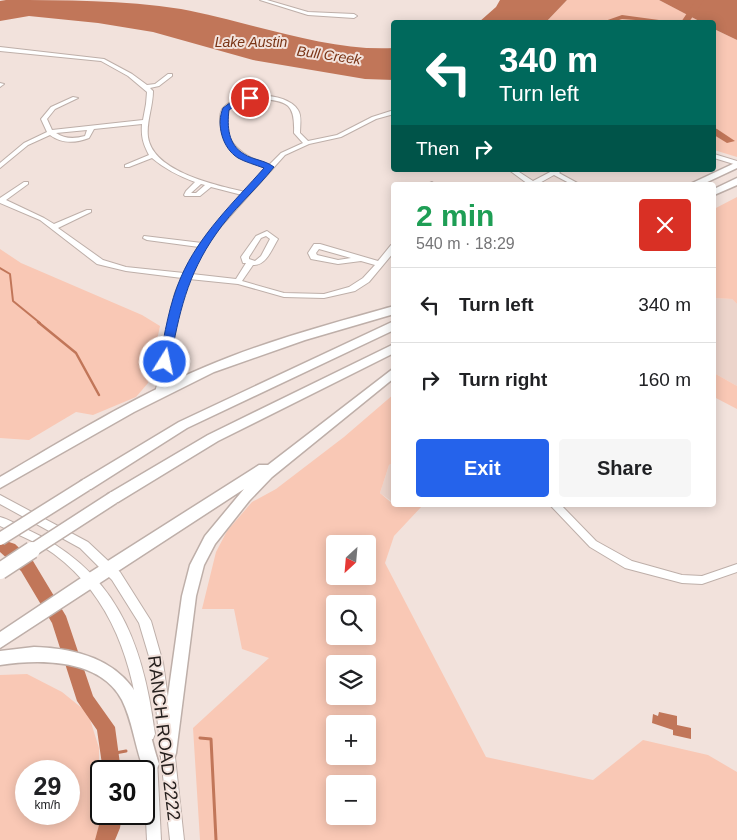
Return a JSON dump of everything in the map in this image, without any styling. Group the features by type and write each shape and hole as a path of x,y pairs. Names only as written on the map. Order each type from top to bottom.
{"highway":[{"path":"699,182 737,164"},
{"path":"716,191 737,181"},
{"path":"0,483 159,394 248,355 303,335 391,311"},
{"path":"0,539 183,425 391,326"},
{"path":"0,571 113,498 213,438 391,349"},
{"path":"168,753 189,596 197,565 218,528 244,497 267,474 391,374"},
{"path":"0,641 86,582 310,440"},
{"path":"0,658 24,654 43,654 81,660 100,669 114,679 127,694 149,760"}],"main road":[{"name":"RANCH ROAD 2222","path":"0,499 84,545 109,568 145,620 157,663 177,840"},
{"path":"0,521 57,550 86,582"},
{"name":"RANCH ROAD 2222","path":"86,582 115,616 135,658 145,701 150,760"},
{"name":"RANCH ROAD 2222","path":"153,825 154,840"}],"street":[{"path":"262,0 308,13 354,16"},
{"path":"272,0 279,4"},
{"path":"0,49 102,60 147,87 157,84 170,75"},
{"path":"147,87 150,105 145,122 147,145 154,155 179,172 199,182 245,194"},
{"path":"269,167 240,156 228,142 223,115 225,109 233,104 260,97 282,100 290,104 297,114 297,133 306,143"},
{"path":"75,98 54,108 46,115 44,123 52,132 66,141 77,141 88,137 92,127"},
{"path":"159,394 174,309 186,276 203,245 245,194 282,154 306,143 338,136 374,118 391,114"},
{"path":"0,166 26,144 52,132 145,122"},
{"path":"126,166 154,155"},
{"path":"716,157 737,164"},
{"path":"515,172 528,182"},
{"path":"538,182 557,172 573,182"},
{"path":"199,182 187,195 198,195 209,185"},
{"path":"1,200 26,183"},
{"path":"1,200 25,210 54,227 100,262 126,269 238,282 284,295 324,296 352,289 360,285 391,250"},
{"path":"54,227 89,211"},
{"path":"147,238 203,245"},
{"path":"360,259 338,262 314,257 312,253 317,246 379,264"},
{"path":"238,282 250,263"},
{"path":"557,507 593,544 629,565 654,573 702,580 737,568"}],"shaded area":[{"path":"567,0 659,0 697,20 548,20"},
{"path":"716,30 737,40 737,157 716,151"},
{"path":"737,197 737,304 732,299 716,298 716,208"},
{"path":"0,249 21,263 142,315 160,326 148,383 136,397 93,415 76,412 29,440 0,438"},
{"path":"716,298 732,299 737,304 737,386 716,374"},
{"path":"716,374 737,386 737,409 716,398"},
{"path":"391,397 391,464 380,493 391,502 391,507 421,507 394,536 385,563 486,757 593,780 643,740 708,755 737,772 737,840 200,840 193,728 269,658 242,649 234,609 202,609 216,552 227,531 252,502 276,489 344,437"},
{"path":"391,464 391,501 380,493"},
{"path":"27,674 62,692 88,713 99,748 99,760 90,760 90,825 105,825 110,840 0,840 0,675"}],"water":[{"path":"500,0 567,0 548,20 481,20 496,7"},
{"path":"659,0 737,0 737,40 716,30 716,20 697,20"},
{"name":"Lake Austin","path":"0,1 94,1 159,6 206,14 315,41 368,48 391,48 391,80 365,79 253,60 153,32 98,23 29,16 0,21"},
{"path":"659,712 677,716 677,725 691,728 691,739 673,735 673,730 652,723 653,714 658,716"}],"waterway":[{"path":"686,20 700,0"},
{"path":"612,20 622,17 644,20"},
{"path":"716,132 730,141"},
{"path":"0,268 10,274 13,301 40,323"},
{"path":"38,322 76,353 99,395"},
{"path":"0,545 9,549 27,566 60,621 86,701 106,727 110,760"},
{"path":"200,738 211,739 216,840"},
{"path":"110,754 126,751"},
{"path":"105,840 110,825"}],"route":[{"path":"165,362 174,309 186,276 212,232 269,167 240,156 228,142 223,126 225,109 250,98"}],"water label":[{"name":"Bull Creek","path":"329,55"}]}
